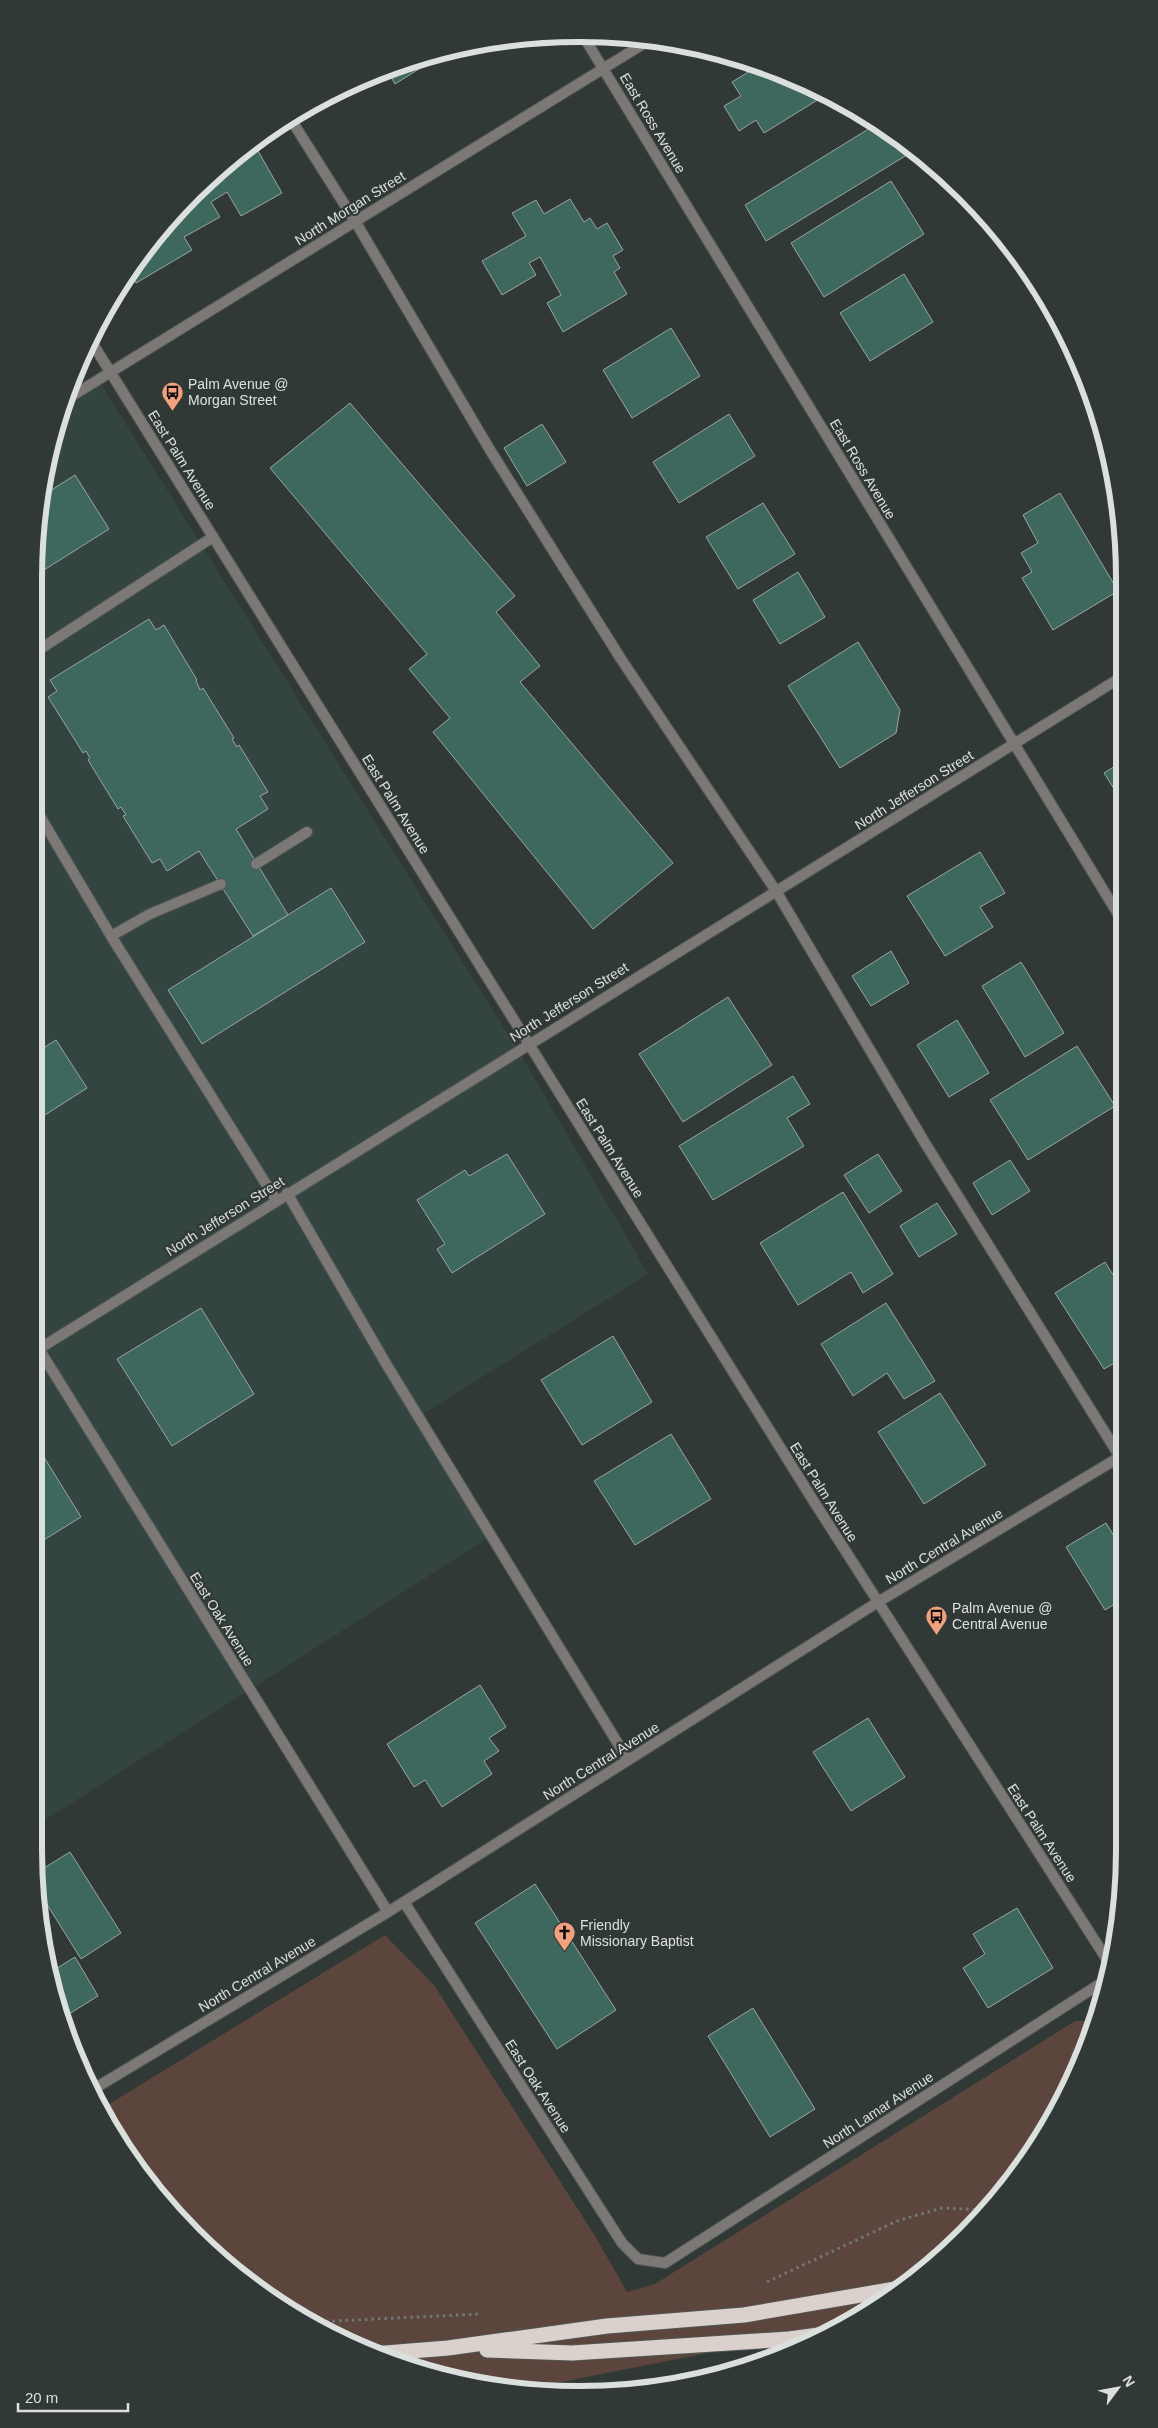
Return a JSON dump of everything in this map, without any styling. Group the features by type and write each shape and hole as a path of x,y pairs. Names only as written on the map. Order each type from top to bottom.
{"highway":[{"path":"394,2352 448,2348 607,2326 744,2315 883,2291"},
{"path":"448,2348 572,2353 800,2338"}],"street":[{"name":"East Ross Avenue","path":"587,42 1116,911"},
{"name":"North Morgan Street","path":"76,393 640,46"},
{"path":"294,125 355,221 490,450 621,659 776,891 925,1143 1116,1448"},
{"name":"East Palm Avenue","path":"95,348 878,1602 1104,1957"},
{"path":"42,647 213,537"},
{"name":"North Jefferson Street","path":"42,1343 1116,680"},
{"path":"42,820 111,936 276,1200"},
{"path":"256,864 308,832"},
{"path":"111,936 150,914 222,884"},
{"path":"287,1193 388,1368 628,1760"},
{"name":"East Oak Avenue","path":"42,1358 388,1912"},
{"name":"North Central Avenue","path":"98,2086 388,1912 878,1602 1116,1459"},
{"name":"East Oak Avenue","path":"404,1902 622,2243 638,2259 665,2263"},
{"name":"North Lamar Avenue","path":"665,2263 1098,1985"}],"shaded area":[{"path":"100,383 521,1055 648,1274 413,1420 491,1536 42,1822 42,579 47,509 53,474 73,401"},
{"path":"385,1935 434,1985 597,2239 627,2292 655,2284 1075,2021 1087,2021 1075,2054 1044,2117 1005,2176 982,2203 933,2252 906,2275 877,2295 823,2326 743,2346 550,2384 509,2381 440,2367 374,2345 311,2314 252,2275 200,2228 153,2176 108,2105"}],"building":[{"path":"424,66 395,84 391,77"},
{"path":"750,71 784,83 819,99 764,133 756,120 739,131 724,106 741,96 732,82"},
{"path":"870,128 908,154 766,241 745,205"},
{"path":"257,149 282,193 241,216 227,192 211,202 220,217 184,237 192,250 136,283 134,279 153,252 176,225 225,176"},
{"path":"891,181 924,234 824,297 791,243"},
{"path":"570,199 584,222 590,218 597,229 607,223 623,250 613,256 620,268 614,272 627,294 563,332 547,303 561,295 540,257 529,263 536,275 502,295 482,261 526,236 512,213 536,200 544,214"},
{"path":"904,274 933,322 870,361 840,313"},
{"path":"671,328 700,376 632,418 603,370"},
{"path":"350,403 515,596 496,612 540,666 520,682 673,863 593,929 433,732 450,718 409,669 427,654 270,468"},
{"path":"729,414 755,456 679,503 653,462"},
{"path":"542,424 566,462 527,486 504,448"},
{"path":"75,475 109,529 44,570 44,544 50,491"},
{"path":"1060,493 1116,588 1116,592 1053,630 1022,578 1032,572 1021,553 1038,543 1023,515"},
{"path":"763,503 795,554 738,589 706,537"},
{"path":"798,572 825,617 780,644 753,600"},
{"path":"149,619 156,630 164,625 197,680 200,690 203,688 234,738 232,739 237,747 239,745 268,792 260,796 268,809 236,829 288,915 253,936 199,851 167,871 160,859 152,863 123,816 126,815 121,807 118,809 88,760 90,758 86,751 83,753 48,697 57,691 50,680"},
{"path":"858,642 900,710 896,733 840,768 788,686"},
{"path":"1116,766 1116,792 1104,773"},
{"path":"980,852 1005,893 980,907 993,927 945,956 907,896"},
{"path":"331,888 365,942 202,1044 168,990"},
{"path":"891,951 909,983 871,1006 852,976"},
{"path":"1021,962 1064,1033 1025,1057 982,986"},
{"path":"728,997 772,1065 683,1122 639,1054"},
{"path":"957,1020 989,1073 949,1097 917,1045"},
{"path":"56,1040 87,1088 42,1117 42,1049"},
{"path":"1077,1046 1115,1106 1028,1160 990,1100"},
{"path":"793,1076 810,1104 787,1118 804,1146 713,1200 679,1146"},
{"path":"507,1154 545,1214 452,1273 437,1249 445,1244 417,1200 465,1170 469,1176"},
{"path":"878,1154 902,1191 869,1213 844,1175"},
{"path":"1010,1160 1030,1191 992,1215 973,1183"},
{"path":"843,1192 893,1274 863,1293 851,1272 798,1305 760,1243"},
{"path":"937,1203 957,1234 919,1257 900,1226"},
{"path":"1105,1262 1116,1279 1116,1362 1104,1369 1055,1293"},
{"path":"886,1303 935,1381 904,1399 887,1373 853,1396 821,1344"},
{"path":"201,1308 254,1394 172,1446 117,1359"},
{"path":"613,1336 652,1402 582,1445 541,1380"},
{"path":"940,1393 986,1465 924,1504 878,1432"},
{"path":"671,1434 711,1499 635,1545 594,1481"},
{"path":"42,1454 81,1517 42,1541"},
{"path":"1106,1523 1116,1539 1116,1603 1105,1610 1066,1547"},
{"path":"480,1685 506,1727 489,1738 499,1751 484,1761 492,1774 442,1807 425,1780 414,1787 387,1744"},
{"path":"868,1718 905,1777 851,1811 813,1752"},
{"path":"70,1852 121,1933 81,1959 46,1902 43,1869"},
{"path":"535,1884 616,2010 557,2049 475,1923"},
{"path":"1017,1908 1053,1968 988,2008 963,1968 985,1954 973,1934"},
{"path":"75,1957 98,1996 69,2014 56,1968"},
{"path":"753,2008 815,2109 770,2137 708,2036"}],"place":[{"name":"Palm Avenue @ Morgan Street","path":"172,411"},
{"name":"Palm Avenue @ Central Avenue","path":"936,1635"},
{"name":"Friendly Missionary Baptist","path":"564,1952"}]}
